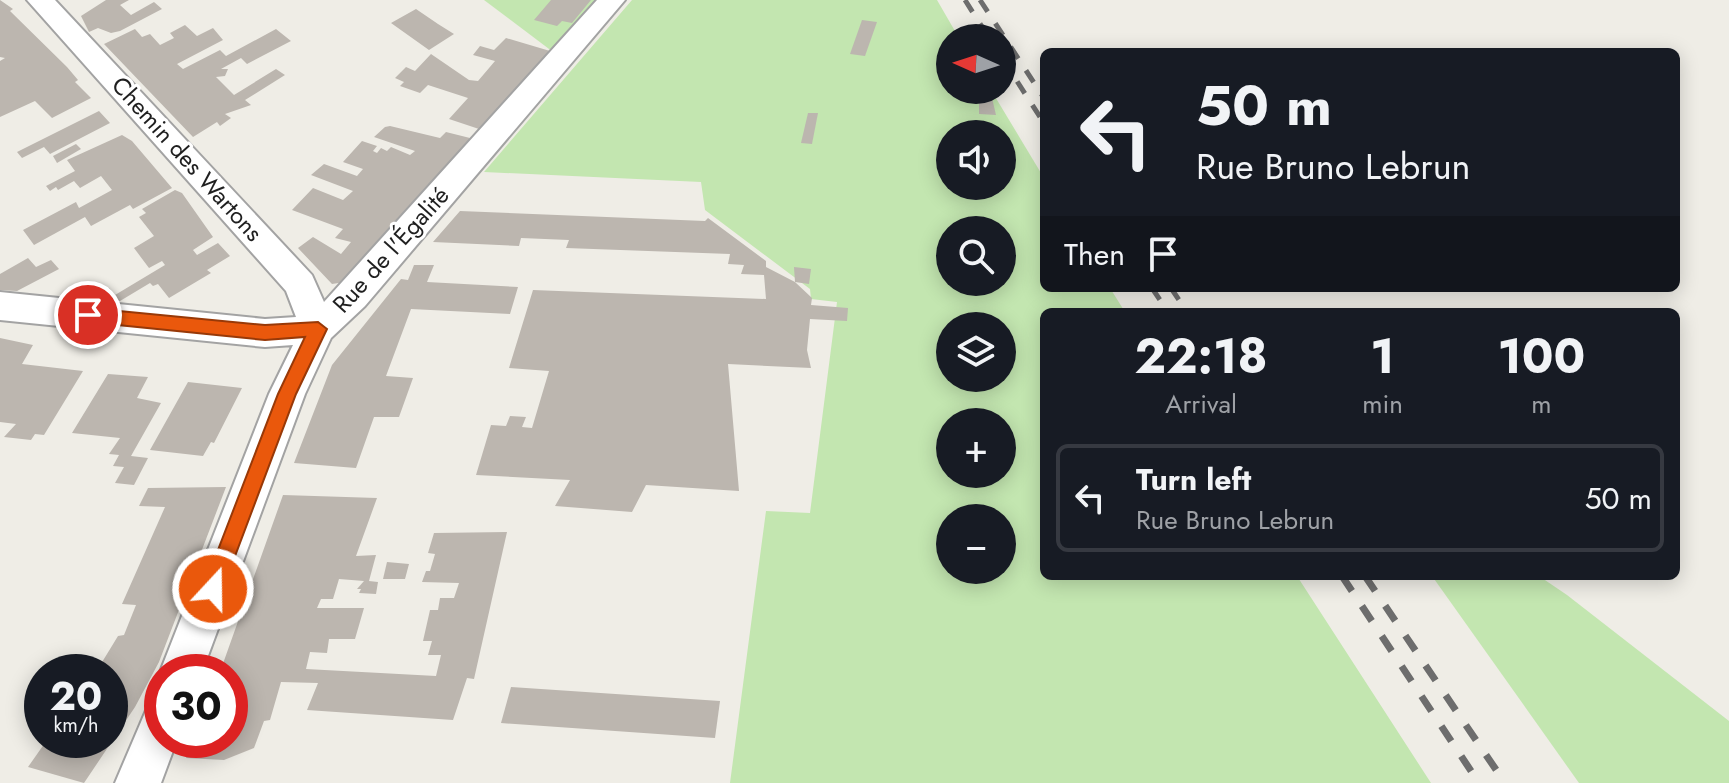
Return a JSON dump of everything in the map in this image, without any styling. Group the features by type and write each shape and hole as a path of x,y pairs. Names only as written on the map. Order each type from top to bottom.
{"street":[{"name":"Chemin des Wartons","path":"40,0 300,284 318,329"},
{"name":"Rue de l'Égalité","path":"188,654 287,394 318,329 353,296 612,0"},
{"path":"0,306 265,333 318,329"},
{"path":"138,783 148,758"}],"green space":[{"path":"484,0 612,0 561,58"},
{"path":"632,0 937,0 951,24 936,24 936,104 999,104 1009,120 936,120 936,200 1016,200 1016,132 1040,171 1040,292 1112,292 1122,308 1040,308 1040,580 1300,580 1431,783 730,783 766,511 810,513 837,302 811,299 810,289 705,210 701,182 484,172"},
{"path":"1435,580 1545,580 1729,721 1729,783 1579,783"}],"building":[{"path":"0,0 13,9 10,11 67,67 78,80 75,82 91,98 52,118 35,101 0,117 0,61 5,58 0,57"},
{"path":"106,0 129,0 120,5 131,15 154,2 162,9 120,31 111,33 98,28 89,32 81,16"},
{"path":"551,0 591,0 572,23 562,21 557,26 534,20"},
{"path":"416,9 454,34 429,50 391,23"},
{"path":"862,20 877,22 865,56 850,54"},
{"path":"185,25 197,36 213,28 223,40 177,64 183,69 220,50 226,56 276,29 291,41 247,64 241,58 221,69 228,69 225,76 216,77 234,95 276,69 285,75 245,100 251,105 225,114 231,118 220,126 217,122 193,137 104,44 135,29 142,37 150,34 160,45 174,38 170,33"},
{"path":"506,38 550,51 479,129 449,119 468,98 428,85 420,93 400,86 404,82 395,78 406,67 415,71 431,54 469,80 478,81 495,61 473,55 480,46 494,50"},
{"path":"979,104 993,104 996,115 979,114"},
{"path":"99,111 110,123 50,154 44,147 22,158 17,152"},
{"path":"808,113 818,113 812,144 801,143"},
{"path":"390,126 440,138 446,132 470,138 345,282 332,284 298,248 313,237 341,254 351,242 335,238 343,229 292,210 313,188 343,200 353,191 311,175 324,164 357,176 363,169 343,162 362,141 377,146 373,151 377,153 381,148 387,151 391,147 410,155 415,151 374,137"},
{"path":"122,135 132,141 172,188 133,209 130,205 91,226 85,217 34,245 23,230 76,202 79,208 112,190 101,176 80,188 74,181 58,190 56,187 50,191 46,186 75,171 67,160"},
{"path":"76,144 81,149 57,163 53,156"},
{"path":"175,190 182,193 213,237 193,250 197,255 218,243 230,256 207,270 211,273 169,298 158,284 153,286 150,283 120,301 93,299 109,288 115,295 165,265 162,261 149,268 134,248 154,236 139,217 146,213 142,209"},
{"path":"460,211 705,221 708,218 766,261 766,267 795,282 812,298 811,305 848,308 847,321 810,319 807,350 811,368 728,364 739,491 646,485 632,512 555,506 570,480 476,475 491,425 506,426 510,416 526,417 522,427 532,428 549,371 509,368 533,290 766,299 764,275 741,274 744,265 728,264 730,254 566,248 569,240 521,238 519,246 433,242"},
{"path":"28,258 36,267 51,260 59,269 17,291 0,290 0,274"},
{"path":"414,265 434,265 427,282 518,287 510,314 411,309 386,376 413,378 399,417 374,417 356,468 294,463 332,365 401,279 408,280"},
{"path":"794,267 811,269 809,284 795,282"},
{"path":"0,338 33,345 22,364 83,371 44,435 35,434 31,440 4,437 16,424 0,422"},
{"path":"108,374 148,377 137,398 161,403 131,456 148,458 134,485 115,483 124,467 113,466 119,455 109,454 120,438 72,433"},
{"path":"188,382 242,388 214,443 211,442 203,456 150,450"},
{"path":"226,487 162,654 144,654 144,690 128,717 128,654 107,654 118,636 124,635 136,605 122,604 165,507 139,506 148,488"},
{"path":"283,495 377,498 356,556 376,555 369,581 378,582 376,594 359,593 361,589 357,589 364,581 339,579 333,599 321,599 317,608 364,608 355,639 329,639 327,653 310,652 306,669 436,676 441,655 428,655 432,641 423,641 430,610 438,610 440,598 454,598 459,583 422,582 426,571 430,571 435,554 428,553 434,533 507,532 474,679 467,678 453,720 307,710 318,683 281,682 270,720 264,721 254,748 248,750 248,654 226,654"},
{"path":"387,562 409,564 405,579 383,579"},
{"path":"511,687 720,701 715,738 501,723"},
{"path":"34,758 101,758 84,783 28,767"},
{"path":"186,758 229,758 224,760"}],"railway":[{"path":"965,0 980,24"},
{"path":"980,0 1040,92"},
{"path":"1016,80 1040,117"},
{"path":"1155,292 1165,308"},
{"path":"1174,292 1184,308"},
{"path":"1345,580 1479,783"},
{"path":"1368,580 1505,783"}],"route":[{"path":"88,315 265,333 318,329 287,394 213,589"}]}
